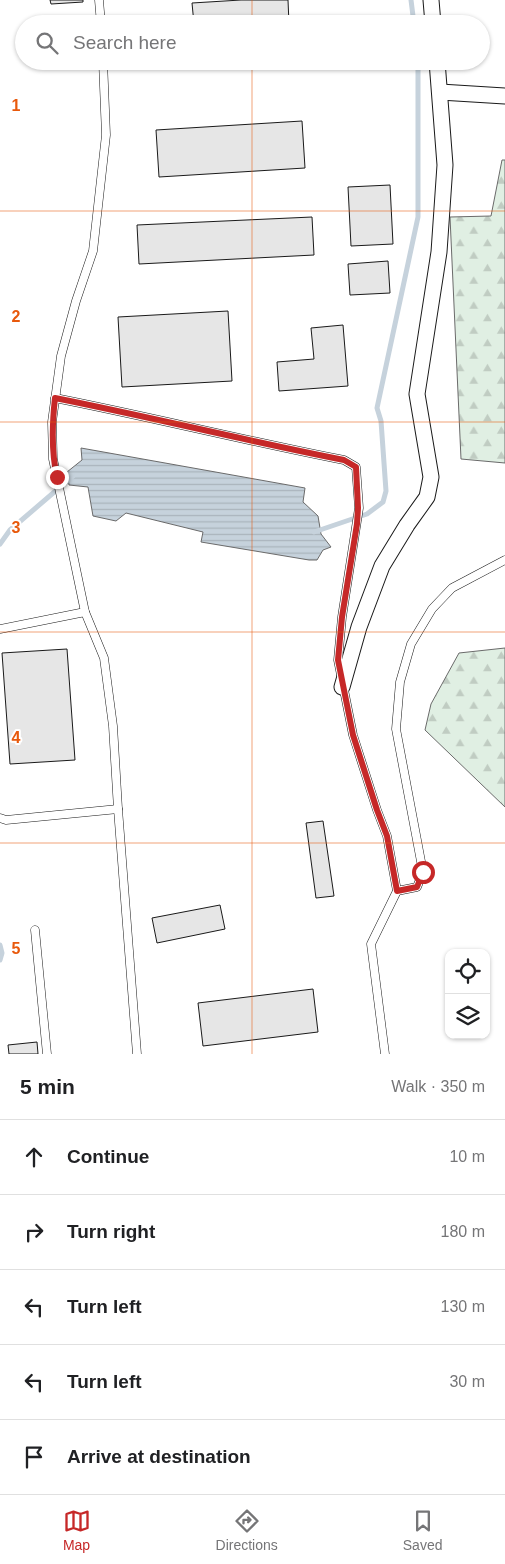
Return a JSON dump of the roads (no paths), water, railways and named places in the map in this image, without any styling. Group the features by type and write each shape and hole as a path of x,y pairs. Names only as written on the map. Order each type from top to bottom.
{"street":[{"path":"431,0 432,15"},
{"path":"342,687 359,627 382,566 427,496 431,477 417,394 439,252 444,184 445,165 438,70"},
{"path":"440,92 505,96"}],"lane":[{"path":"99,0 100,15"},
{"path":"104,70 106,135 93,251 60,356 52,422 53,450 60,495 84,612 104,658 113,726 137,1054"},
{"path":"55,398 344,460 356,467 357,524 342,617 338,660 353,735 387,836 397,891 371,944 385,1054"},
{"path":"397,891 417,887 423,872 396,729 400,682 411,644 432,609 452,588 505,560"},
{"path":"0,629 84,612"},
{"path":"0,818 6,820 118,809"},
{"path":"35,930 47,1054"}],"waterway":[{"path":"411,0 413,15"},
{"path":"314,532 367,514 383,502 386,491 381,421 377,408 418,217 418,70"},
{"path":"0,544 10,530 73,476"},
{"path":"0,945 2,953 0,960"}]}
